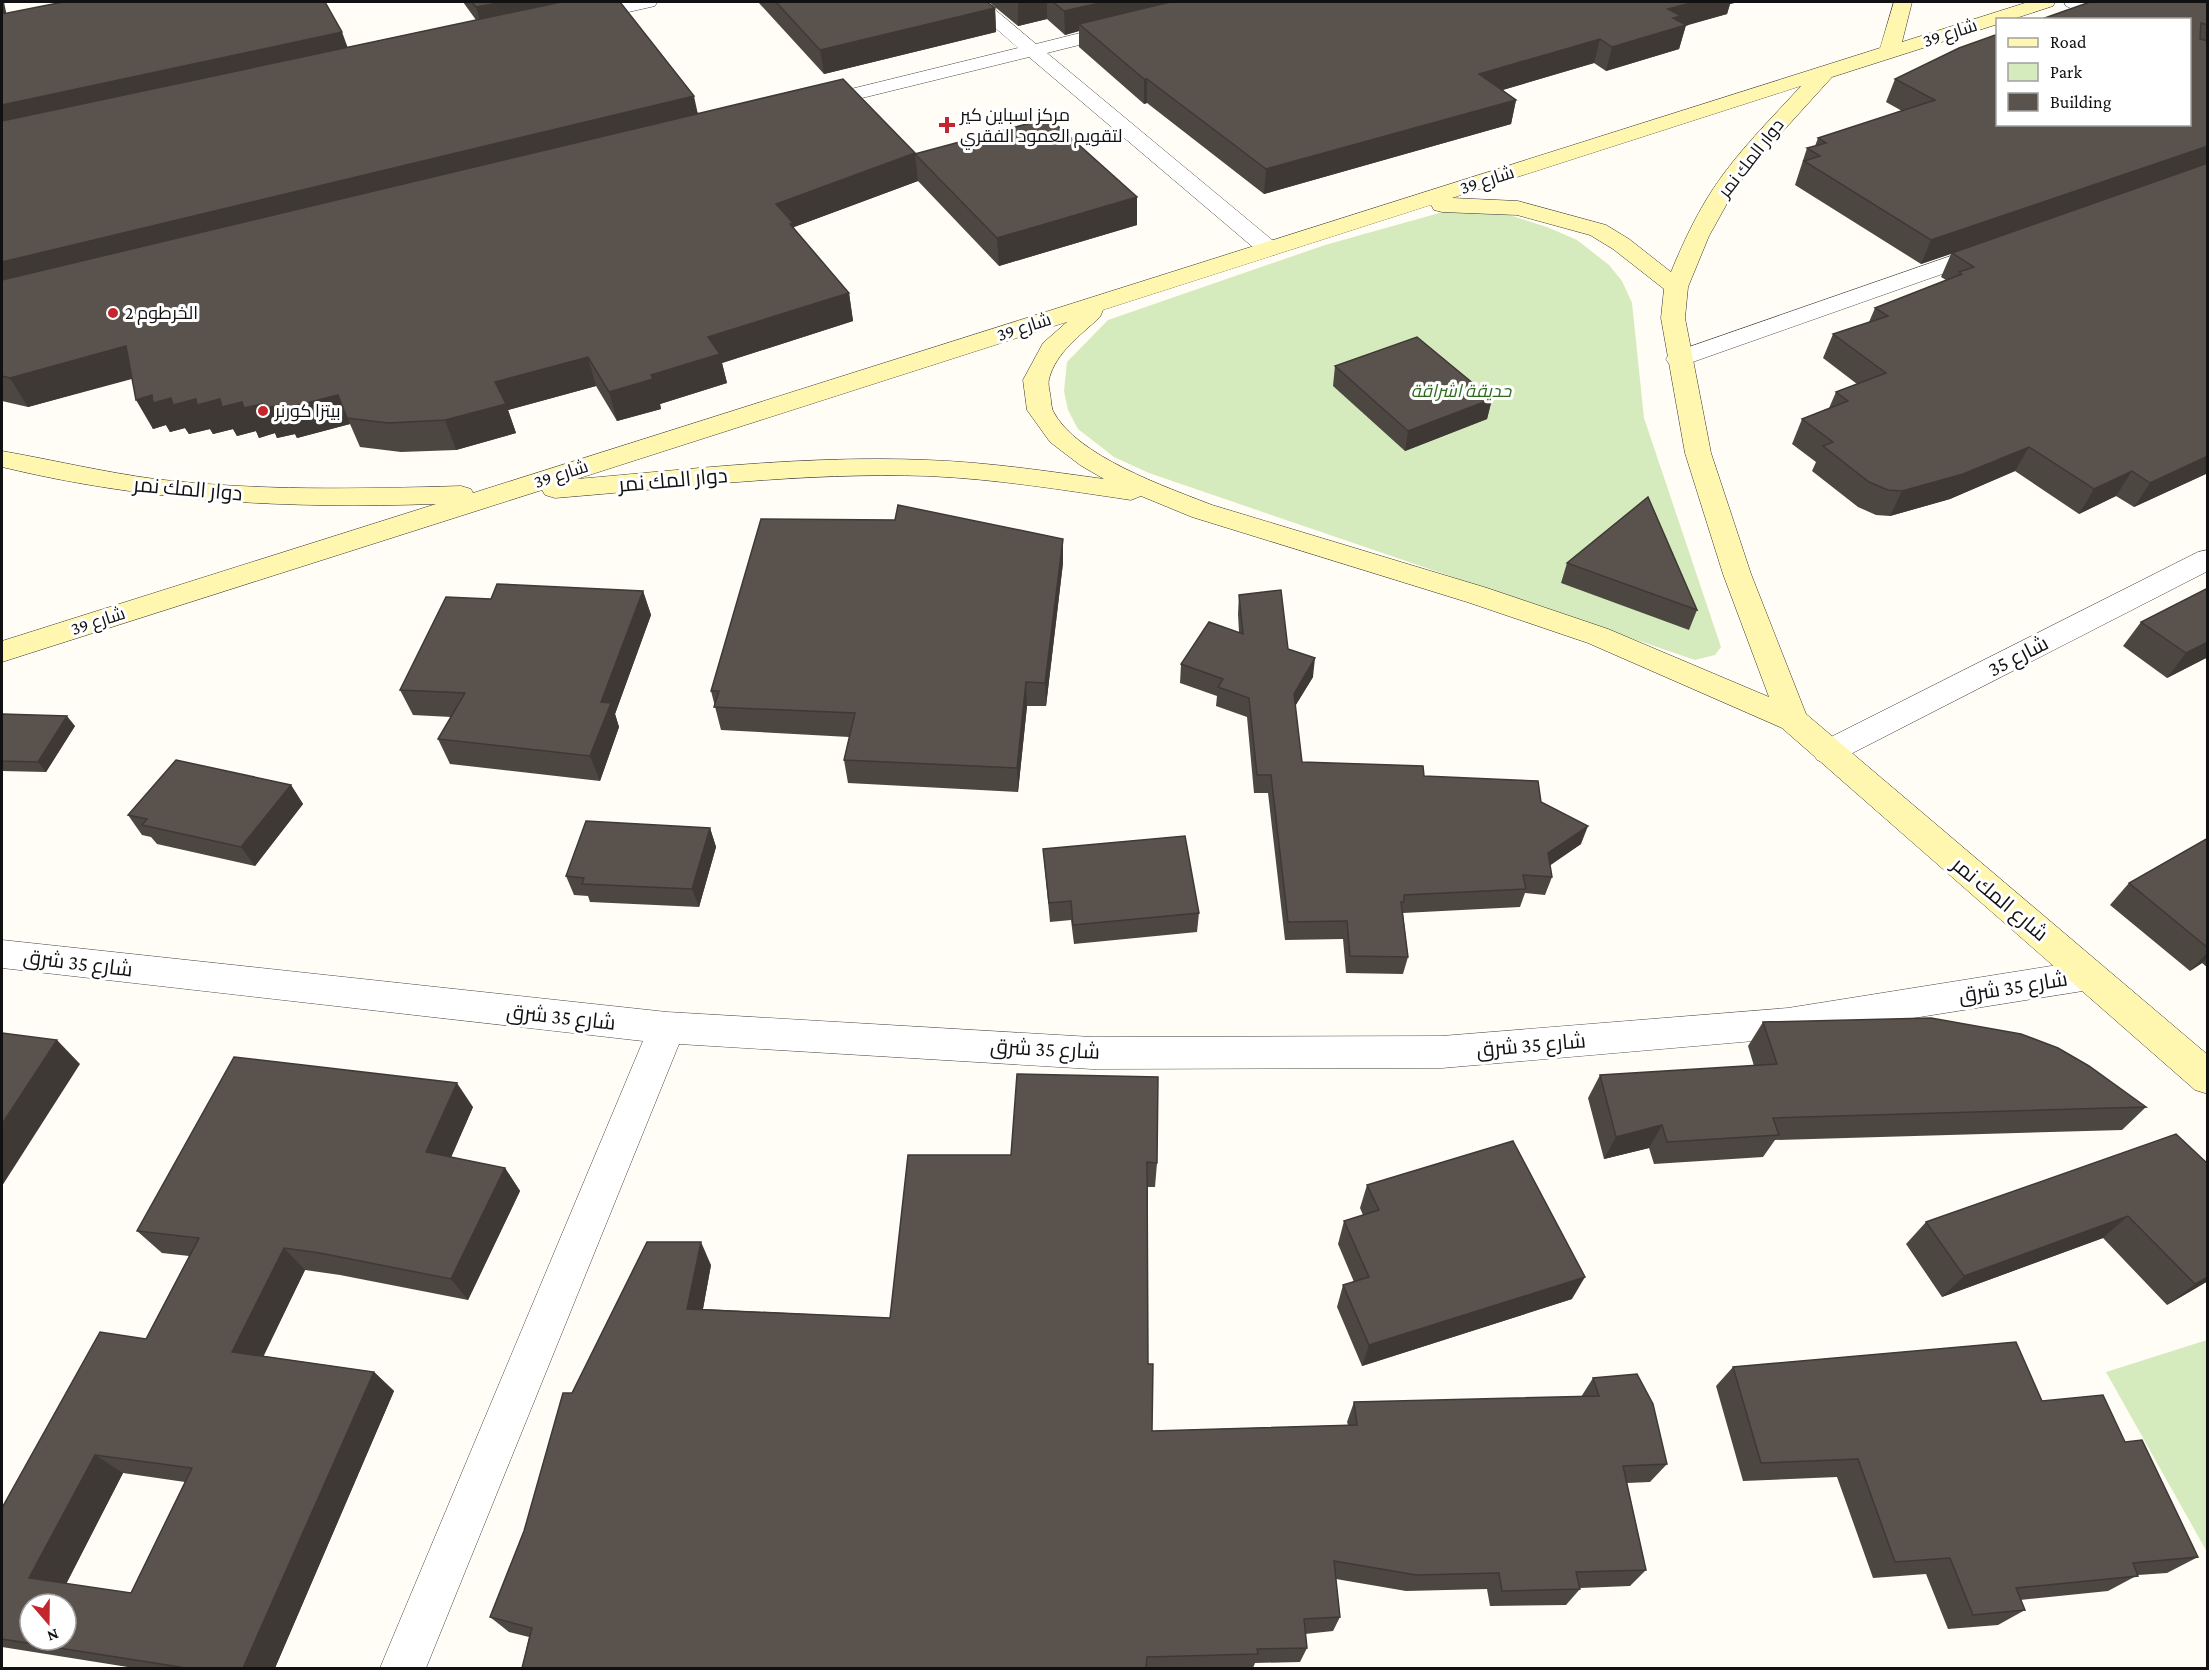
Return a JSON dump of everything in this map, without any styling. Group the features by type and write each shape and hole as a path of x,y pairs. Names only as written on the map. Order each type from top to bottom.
{"street":[{"path":"556,22 648,2"},
{"path":"975,2 1269,249"},
{"path":"1889,52 1903,2"},
{"name":"شارع 39","path":"1998,18 2046,2"},
{"path":"2073,2 2109,18"},
{"path":"1972,6 1998,18"},
{"name":"شارع 39","path":"2,652 1996,19"},
{"path":"788,110 1142,23"},
{"name":"دوار المك نمر","path":"1793,720 1737,574 1698,453 1678,359 1673,318 1676,287 1698,236 1723,190 1747,157 1826,72"},
{"path":"1388,211 1439,205 1488,205 1543,214 1598,230 1621,244 1676,287"},
{"path":"1678,359 2005,244"},
{"path":"1110,299 1070,328 1042,359 1036,376 1034,400 1045,422 1069,446 1097,464 1165,497 1202,511 1477,595 1598,636 1793,720"},
{"name":"دوار المك نمر","path":"2,459 62,474 158,488 309,498 498,494 815,468 928,468 1083,483 1165,497"},
{"name":"شارع 35","path":"1828,752 2208,559"},
{"name":"شارع المك نمر","path":"1793,720 2208,1078"},
{"name":"شارع 35 شرق","path":"2,954 667,1028 1092,1053 1442,1052 1788,1023 2089,975"},
{"path":"403,1668 667,1028"}],"green space":[{"name":"حديقة اشراقة","path":"1443,212 1509,215 1547,227 1577,240 1609,265 1622,281 1632,303 1644,418 1721,647 1715,655 1695,660 1149,473 1114,457 1078,429 1068,410 1064,391 1067,362 1108,320 1325,245"},
{"path":"2208,1340 2207,1552 2106,1372"}],"building":[{"path":"63,2 325,2 342,32 2,105 2,14"},
{"path":"472,2 503,2 476,7"},
{"path":"561,2 620,2 694,96 2,262 2,121"},
{"path":"776,2 987,2 995,8 820,50"},
{"path":"1053,2 1104,2 1064,11"},
{"path":"1170,2 1694,2 1668,9 1681,16 1673,18 1686,25 1612,47 1600,39 1479,74 1516,100 1266,169 1144,79 1079,24"},
{"path":"2090,2 2208,2 2208,25 2201,23 2200,39 2208,41 2208,146 1931,240 1804,161 1820,156 1807,148 1826,143 1818,138 1935,100 1895,79 1959,48 1996,35 1996,126 2191,126 2191,18 2045,18"},
{"path":"843,79 915,153 776,204 793,223 790,224 849,293 708,337 720,354 651,375 653,379 609,392 588,357 495,382 506,404 445,420 388,423 347,418 338,395 283,409 282,404 263,409 262,404 244,408 242,402 222,407 220,399 197,405 196,399 173,405 171,398 153,403 152,395 136,400 126,346 10,378 2,376 2,280"},
{"path":"1049,118 1137,197 997,238 915,154"},
{"path":"2208,163 2208,456 2150,483 2132,471 2094,489 2029,447 1963,474 1902,491 1888,490 1869,482 1823,446 1833,442 1802,419 1848,401 1836,392 1886,373 1833,334 1888,316 1875,308 1962,274 1959,272 1974,267 1952,253"},
{"path":"1417,337 1492,399 1408,431 1335,366"},
{"path":"1648,497 1697,610 1567,563"},
{"path":"898,505 1063,539 1045,683 1026,682 1017,768 844,760 855,713 714,707 719,691 711,691 761,519 895,520"},
{"path":"497,584 643,591 601,702 611,703 590,756 438,739 465,693 400,690 446,597 491,599"},
{"path":"2208,588 2208,642 2186,653 2141,622"},
{"path":"1281,590 1288,649 1315,658 1294,694 1302,762 1423,766 1424,776 1538,781 1541,802 1588,826 1548,853 1552,877 1523,875 1526,889 1404,895 1404,902 1401,902 1408,957 1350,956 1347,921 1288,922 1271,775 1257,775 1249,698 1218,687 1223,679 1181,664 1209,622 1243,634 1239,595"},
{"path":"2,714 67,716 38,762 2,761"},
{"path":"176,760 291,785 241,847 142,825 147,819 128,815"},
{"path":"586,821 710,828 692,889 582,884 584,878 566,876"},
{"path":"1185,836 1199,913 1073,925 1071,901 1049,903 1043,849"},
{"path":"2208,838 2208,948 2129,883"},
{"path":"1931,1018 2021,1034 2058,1048 2089,1066 2146,1107 1773,1118 1779,1135 1667,1142 1662,1125 1616,1137 1600,1075 1777,1064 1763,1022"},
{"path":"2,1033 57,1040 2,1124"},
{"path":"234,1057 457,1083 426,1152 505,1168 451,1279 284,1248 232,1352 374,1372 243,1668 186,1668 78,1651 78,1592 18,1592 18,1642 2,1639 2,1508 100,1332 146,1339 199,1238 137,1231","holes":["95,1455 192,1468 131,1593 29,1578"]},
{"path":"1017,1074 1158,1077 1157,1163 1147,1162 1148,1364 1153,1364 1152,1431 1357,1425 1354,1402 1599,1396 1593,1378 1637,1374 1653,1404 1667,1464 1623,1466 1646,1570 1576,1572 1580,1589 1502,1591 1499,1573 1416,1575 1334,1561 1340,1617 1304,1619 1307,1648 1257,1649 1258,1654 1147,1657 1146,1668 522,1668 532,1628 490,1617 524,1531 563,1393 572,1393 647,1242 701,1242 687,1309 890,1318 908,1155 1011,1155"},
{"path":"2176,1134 2208,1164 2208,1277 2195,1284 2128,1216 1964,1276 1926,1222"},
{"path":"1513,1141 1585,1277 1369,1345 1343,1285 1369,1277 1344,1221 1379,1210 1367,1185"},
{"path":"2016,1342 2042,1401 2103,1395 2125,1442 2142,1440 2198,1557 2133,1563 2138,1576 2016,1588 2025,1610 1973,1615 1950,1558 1895,1562 1858,1459 1761,1463 1733,1367"}],"place":[{"name":"مركز اسباين كير لتقويم العمود الفقري","path":"947,125"},
{"name":"الخرطوم 2","path":"113,313"},
{"name":"بيتزا كورنر","path":"263,411"}]}
